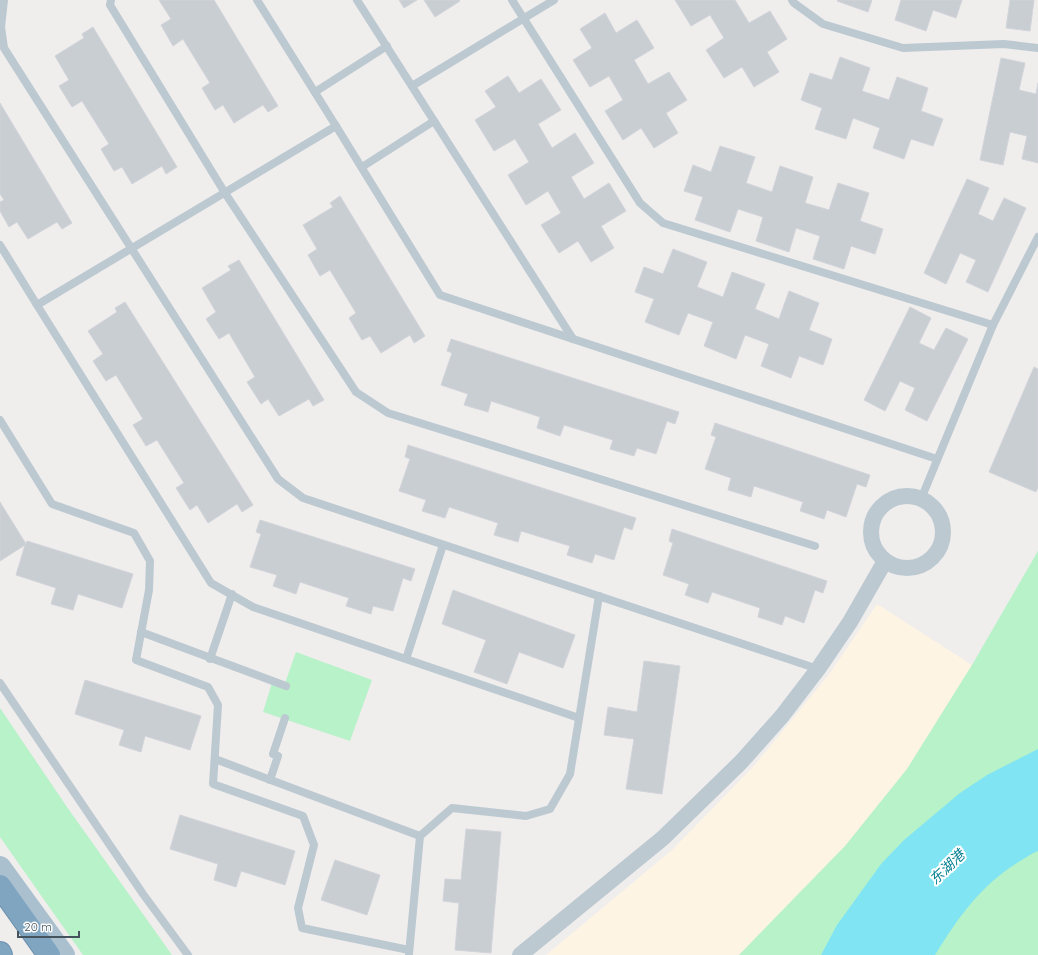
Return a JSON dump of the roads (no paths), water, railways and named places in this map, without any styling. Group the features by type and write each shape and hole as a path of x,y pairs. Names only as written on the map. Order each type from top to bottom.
{"highway":[{"path":"0,886 49,955"}],"main road":[{"path":"0,867 64,955"}],"street":[{"path":"900,496 911,496 921,499 930,504 937,511 942,521 944,531 943,541 939,551 933,559 924,565 904,569 894,566 885,561 878,554 873,544 871,534 872,524 876,514 882,506 890,500 900,496"},
{"path":"520,955 663,838 740,762 782,716 818,669 850,622 885,561"}],"lane":[{"path":"4,0 1,27 4,48 278,479 303,498 818,669"},
{"path":"111,0 110,5 225,193 356,392 388,413 815,546"},
{"path":"258,0 440,295 938,459"},
{"path":"357,0 573,338"},
{"path":"512,0 640,203 663,223 993,325"},
{"path":"412,86 554,0"},
{"path":"792,0 823,24 903,48 1004,44 1038,48"},
{"path":"315,92 387,46"},
{"path":"362,167 434,121"},
{"path":"37,305 336,126"},
{"path":"921,499 993,325 1038,237"},
{"path":"0,245 212,583 253,606 579,718"},
{"path":"0,420 52,504 134,533 150,561 149,590 136,660 208,687 218,705 213,784 303,816 314,845 298,908 302,928 409,953 420,836 452,808 526,816 550,809 570,774 599,596"},
{"path":"406,659 443,544"},
{"path":"210,659 232,594"},
{"path":"141,632 210,659 286,686"},
{"path":"0,683 143,894 188,955"},
{"path":"270,780 278,756 273,754 285,718"},
{"path":"215,760 420,836"}],"water":[{"name":"东湖港","path":"1038,749 1038,851 1004,872 980,893 952,928 935,955 821,955 837,925 881,864 904,840 960,793 987,775"}]}
